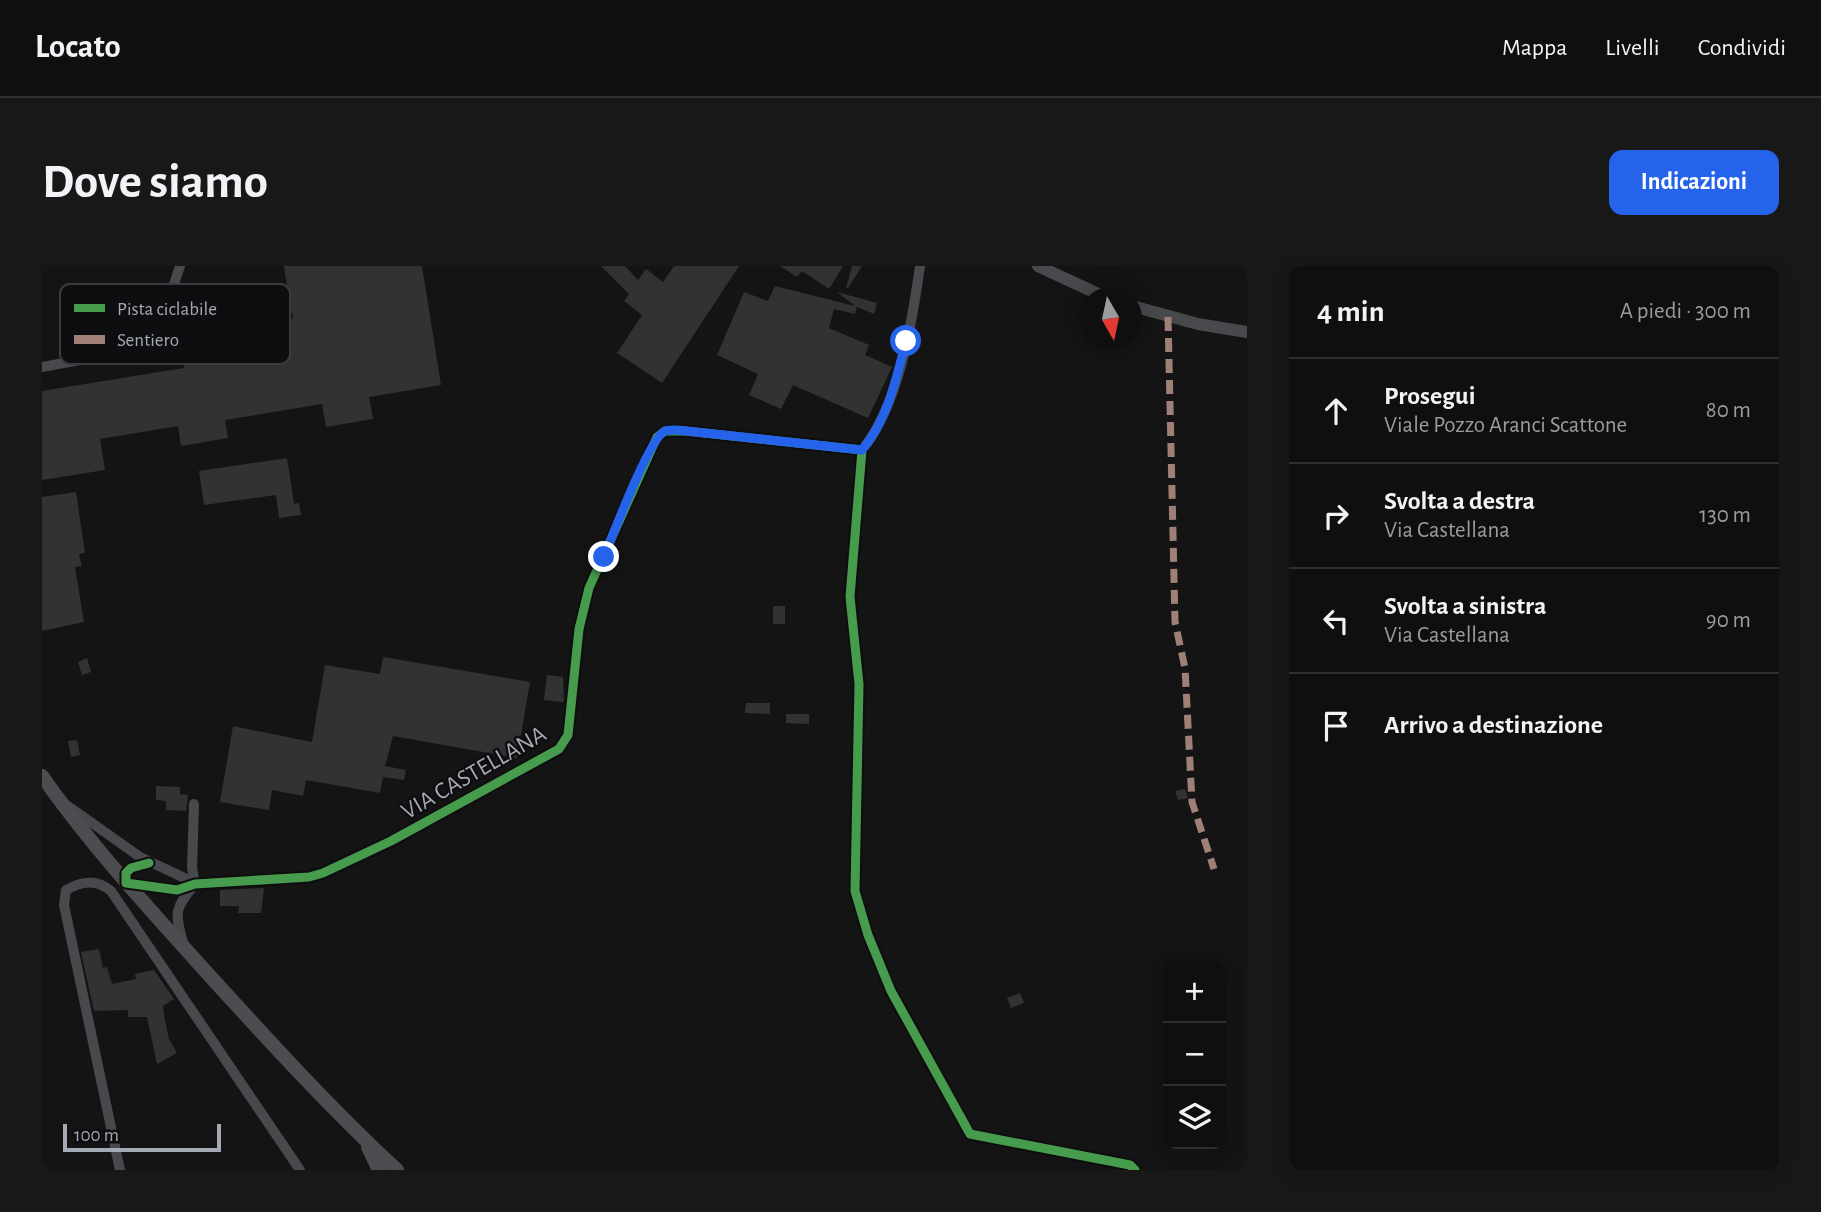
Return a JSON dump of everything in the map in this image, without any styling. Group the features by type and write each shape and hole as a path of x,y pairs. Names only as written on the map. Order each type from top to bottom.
{"main road":[{"path":"44,781 126,883 367,1142 397,1170"},
{"path":"367,1142 379,1170"}],"street":[{"path":"174,284 180,266"},
{"path":"920,266 893,392 877,428 862,450 850,597 859,684 855,891 868,935 905,1020 970,1134 1130,1165 1135,1170"},
{"path":"1038,266 1083,287"},
{"path":"1142,309 1198,324 1247,332"},
{"path":"42,368 62,364"},
{"name":"VIA CASTELLANA","path":"126,883 177,890 195,884 309,877 335,869 559,748 568,735 579,629 589,588 644,462 657,437 665,431 687,431 862,450"},
{"name":"VIA CASTELLANA","path":"62,803 149,863 195,884"},
{"path":"185,948 176,918 182,899 195,884 192,868 194,804"},
{"path":"126,883 126,873 131,868 149,863"},
{"path":"120,1170 64,905 66,890 91,882 102,883 111,891 300,1170"}],"building":[{"path":"284,266 422,266 441,385 369,397 373,419 326,427 322,404 225,420 228,438 181,446 178,426 100,439 105,470 42,480 42,391 184,368 183,364 290,364 290,319 293,319 290,284 287,284"},
{"path":"601,266 625,266 638,280 646,269 663,282 674,266 739,266 662,383 617,353 642,315 624,301 629,294"},
{"path":"780,266 843,266 829,289 802,271 797,277"},
{"path":"852,266 862,266 846,288"},
{"path":"775,286 855,306 837,292 877,303 874,314 857,307 855,314 834,309 829,328 869,345 865,355 892,367 868,418 793,385 781,409 749,395 758,374 717,355 744,292 768,301"},
{"path":"287,458 294,504 299,503 301,515 279,518 276,495 204,505 199,471"},
{"path":"76,492 85,553 79,554 82,566 75,567 84,622 42,631 42,497"},
{"path":"773,606 785,606 785,624 773,624"},
{"path":"383,657 530,682 517,758 393,736 385,766 406,770 404,780 383,777 380,793 306,780 303,796 272,790 269,810 220,802 233,726 312,742 325,665 380,674"},
{"path":"87,658 91,672 82,675 78,662"},
{"path":"547,675 563,677 564,702 544,700"},
{"path":"746,703 770,703 770,714 745,713"},
{"path":"786,714 809,714 809,724 786,723"},
{"path":"77,740 80,755 71,757 68,741"},
{"path":"156,786 180,787 180,794 188,795 186,811 166,810 166,801 156,800"},
{"path":"1185,789 1188,798 1178,800 1175,791"},
{"path":"264,888 261,913 238,913 239,906 220,906 220,890"},
{"path":"99,949 103,968 107,967 112,984 136,979 135,974 154,970 174,999 163,1006 169,1039 177,1053 157,1064 147,1017 128,1017 128,1010 94,1011 81,952"},
{"path":"1020,993 1024,1003 1011,1008 1007,998"}],"marked path":[{"path":"1168,317 1175,622 1185,668 1192,802 1214,869"}],"cycle path":[{"path":"149,863 131,868 126,873 126,883 177,890 195,884 309,877 391,841 559,749 568,735 579,629 589,588 657,437 665,431 862,450 850,597 859,684 855,891 868,935 891,991 970,1134 1130,1165 1135,1170"}],"route":[{"path":"604,557 644,462 657,437 665,431 687,431 862,450 877,428 893,392 906,341"}]}
